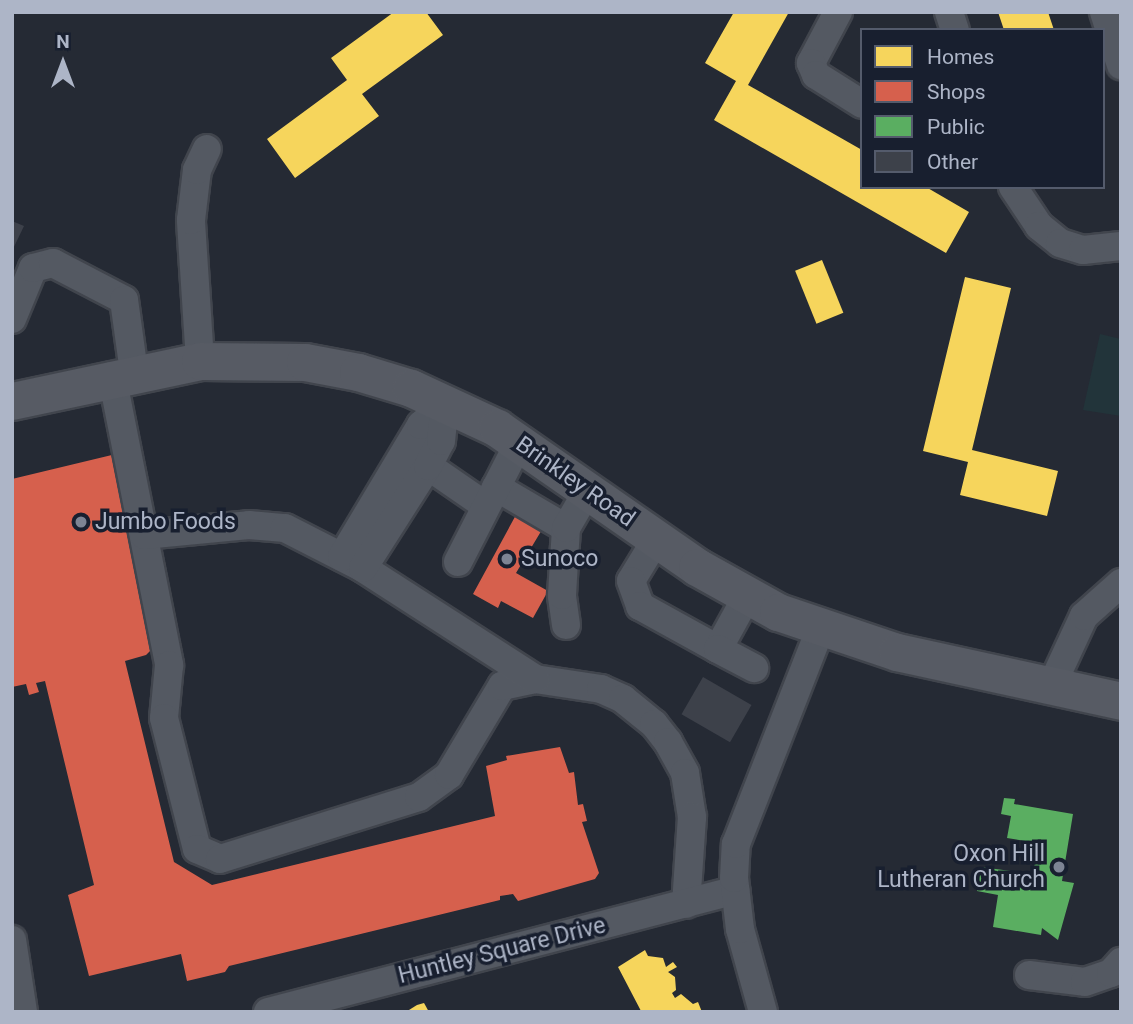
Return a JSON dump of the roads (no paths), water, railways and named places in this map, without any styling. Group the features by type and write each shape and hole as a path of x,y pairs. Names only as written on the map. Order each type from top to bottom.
{"main road":[{"name":"Brinkley Road","path":"12,400 123,374 200,361 239,358 332,366 411,388 519,443 746,598 820,630 943,664 1121,701"}],"street":[{"path":"838,12 811,63 816,75 860,103"},
{"path":"1104,12 1121,65"},
{"path":"200,361 191,220 197,170 207,149"},
{"path":"1014,189 1039,226 1060,243 1083,250 1121,246"},
{"path":"12,319 33,268 53,262 124,300 123,374 144,536 169,665 166,727 192,836 205,856 220,859 419,797 449,775 502,686 535,679 601,690 623,699 654,724 668,742 685,773 692,817 686,904"},
{"path":"353,562 428,466 441,441 446,404"},
{"path":"353,562 421,425 446,404"},
{"path":"458,562 519,443"},
{"path":"428,466 566,528"},
{"path":"566,625 562,584 566,528 588,490"},
{"path":"144,536 236,526 285,528 353,562 535,679"},
{"path":"657,538 631,581 640,606 754,668"},
{"path":"1051,687 1084,616 1121,583"},
{"path":"718,649 746,598"},
{"path":"763,1012 740,929 733,860 740,831 820,630"},
{"name":"Huntley Square Drive","path":"268,1012 735,890"},
{"path":"12,940 23,1012"},
{"path":"1029,975 1085,982 1111,972 1121,962"}],"place":[{"name":"Jumbo Foods","path":"81,522"},
{"name":"Sunoco","path":"507,559"},
{"name":"Oxon Hill Lutheran Church","path":"1059,867"}]}
